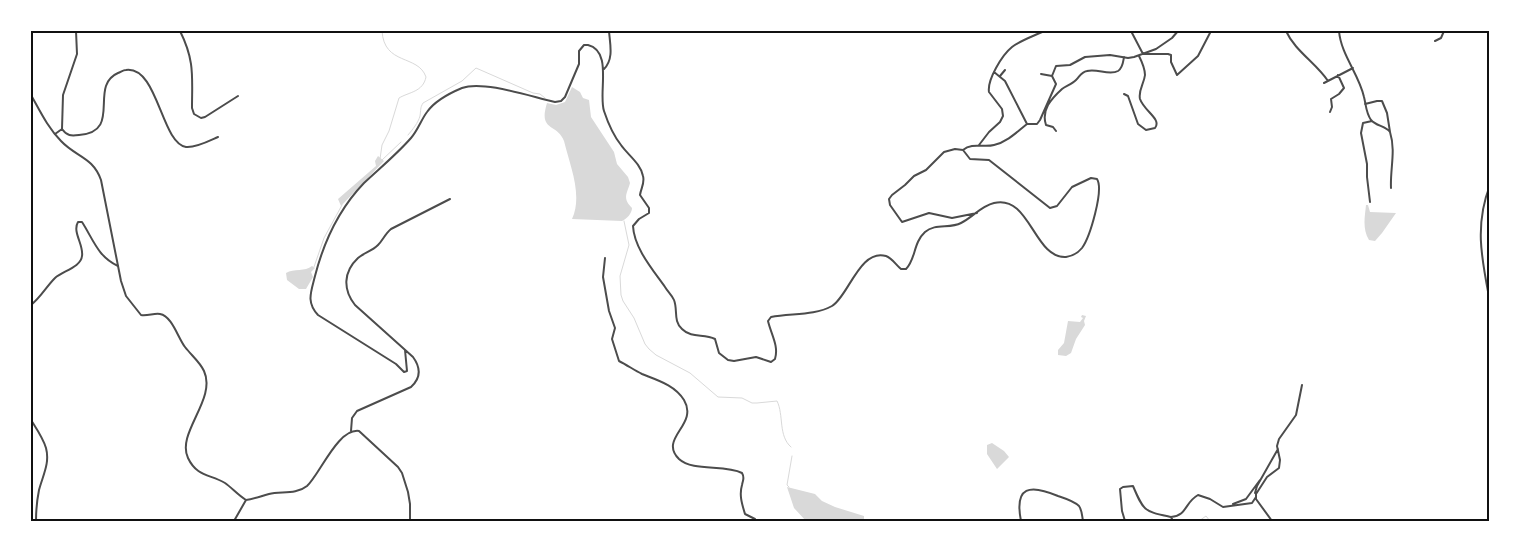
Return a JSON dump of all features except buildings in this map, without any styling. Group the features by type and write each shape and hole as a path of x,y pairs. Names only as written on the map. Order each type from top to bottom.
{"street":[{"path":"62,129 63,95 77,54 76,31"},
{"path":"180,31 188,48 193,71 192,103 194,114 201,118 205,117 238,96"},
{"path":"604,70 611,56 609,31"},
{"path":"979,145 1000,122 1004,112 988,92 989,82 994,72 1011,48 1044,31"},
{"path":"1131,31 1143,54"},
{"path":"977,213 952,218 929,213 902,222 890,205 890,200 895,192 906,185 914,176 926,170 944,152 955,149 963,150 970,146 995,145 1008,139 1026,124 1037,124 1056,84 1052,76 1056,66 1070,65 1085,57 1110,55 1128,58 1139,56 1156,49 1172,38 1178,31"},
{"path":"1143,54 1172,55 1171,62 1177,75 1198,56 1211,31"},
{"path":"1286,31 1328,81"},
{"path":"1339,31 1342,48 1353,68 1372,121 1390,132"},
{"path":"1435,41 1441,38 1444,31"},
{"path":"405,350 407,371 404,372 396,364 318,315 310,302 320,255 341,212 364,184 412,136 430,108 453,92 468,86 482,86 555,102 561,101 565,97 579,64 579,51 584,45 592,46 598,51 604,70 602,103 609,126 622,147 636,163 644,178 640,195 649,208 649,213 639,219 633,226 636,240 648,264 674,300 676,317 681,328 694,336 710,336 715,338 719,353 728,360 734,361 756,357 767,362 773,362 776,356 776,346 768,321 771,317 798,315 834,305 862,266 876,257 886,256 901,269 906,269 910,264 917,242 929,229 958,224 994,203 1008,203 1018,210 1042,242 1055,254 1066,257 1074,255 1081,249 1089,235 1098,191 1096,179 1091,178 1072,187 1057,206 1050,208 989,160 970,159 963,150"},
{"path":"1124,94 1128,96 1138,124 1146,130 1155,128 1157,121 1143,106 1139,94 1145,77 1145,71 1139,56"},
{"path":"1056,131 1046,123 1044,118 1046,107 1062,90 1076,80 1079,75 1088,70 1114,73 1119,71 1124,57"},
{"path":"1324,83 1353,68"},
{"path":"62,129 70,136 91,133 97,130 103,116 104,93 108,81 114,75 126,70 134,71 145,80 155,95 173,138 180,145 190,147 218,137"},
{"path":"1000,76 1005,70"},
{"path":"994,72 1005,81 1026,124"},
{"path":"1041,74 1052,76"},
{"path":"1330,112 1332,107 1331,99 1344,88 1338,75"},
{"path":"31,95 55,134 74,153 90,161 97,170 101,180 123,288 132,304 141,315 161,314 165,316 170,321 185,348 204,370 205,390 185,445 190,462 205,476 223,482 246,500"},
{"path":"1365,104 1382,101 1387,113 1394,153 1390,176 1391,188"},
{"path":"1370,202 1367,161 1361,133 1363,124 1372,121"},
{"path":"55,134 62,129"},
{"path":"1490,185 1483,205 1480,230 1482,262 1490,302"},
{"path":"234,521 246,500 305,488 335,447 351,431 352,418 357,411 411,387 415,383 419,368 413,357 355,305 346,290 346,279 350,268 358,258 379,244 391,229 450,199"},
{"path":"31,305 56,278 80,263 82,258 81,246 76,227 78,222 82,222 98,250 111,263 118,266"},
{"path":"605,258 603,277 609,311 615,328 612,339 619,361 642,373 664,381 684,399 688,414 684,425 675,436 674,446 676,455 686,464 720,467 742,473 744,478 740,494 745,514 756,521"},
{"path":"1230,505 1252,503 1267,477 1279,468 1279,439 1282,432 1296,415 1302,385"},
{"path":"31,420 45,446 47,455 46,472 40,487 37,503 36,521"},
{"path":"351,431 361,433 398,467 402,473 410,504 410,521"},
{"path":"1272,521 1256,496 1257,486 1278,449"},
{"path":"1125,521 1120,489 1123,487 1133,486 1141,506 1147,510 1171,518 1180,515 1186,509 1189,501 1198,495 1210,499 1220,506 1227,507 1246,499 1264,476"},
{"path":"1021,521 1018,504 1023,493 1031,489 1040,489 1074,503 1080,508 1083,521"}],"shaded area":[{"path":"572,87 580,92 583,98 589,100 591,117 614,152 617,164 628,177 630,183 626,199 632,210 629,216 622,221 572,219 575,210 576,190 572,170 564,141 561,135 547,123 545,112 547,103 556,105 565,102"},
{"path":"378,156 384,161 341,206 338,199 376,166 375,161"},
{"path":"1366,205 1368,205 1370,212 1396,213 1375,241 1369,240 1365,231"},
{"path":"312,266 315,268 311,272 313,277 306,289 299,289 287,280 286,273"},
{"path":"1082,315 1086,316 1085,325 1076,339 1071,353 1066,356 1058,355 1058,350 1064,343 1068,321 1080,322 1083,318 1081,317"},
{"path":"992,443 1009,457 997,469 987,454 987,445"},
{"path":"787,487 815,494 822,501 835,507 864,516 864,521 806,521 794,508"}],"waterway":[{"path":"380,159 382,145 389,131 399,98 419,89 426,77 416,65 389,50 384,42 382,31"},
{"path":"408,135 418,121 423,103 462,81 476,68 533,93 540,94 545,98"},
{"path":"382,160 401,142"},
{"path":"314,267 324,238 342,205"},
{"path":"624,221 629,245 620,276 621,295 634,318 645,344 656,355 690,373 718,397 742,398 752,403 777,401 784,437 791,447"},
{"path":"789,487 787,485 792,456"},
{"path":"1199,521 1206,516 1210,521"}]}
